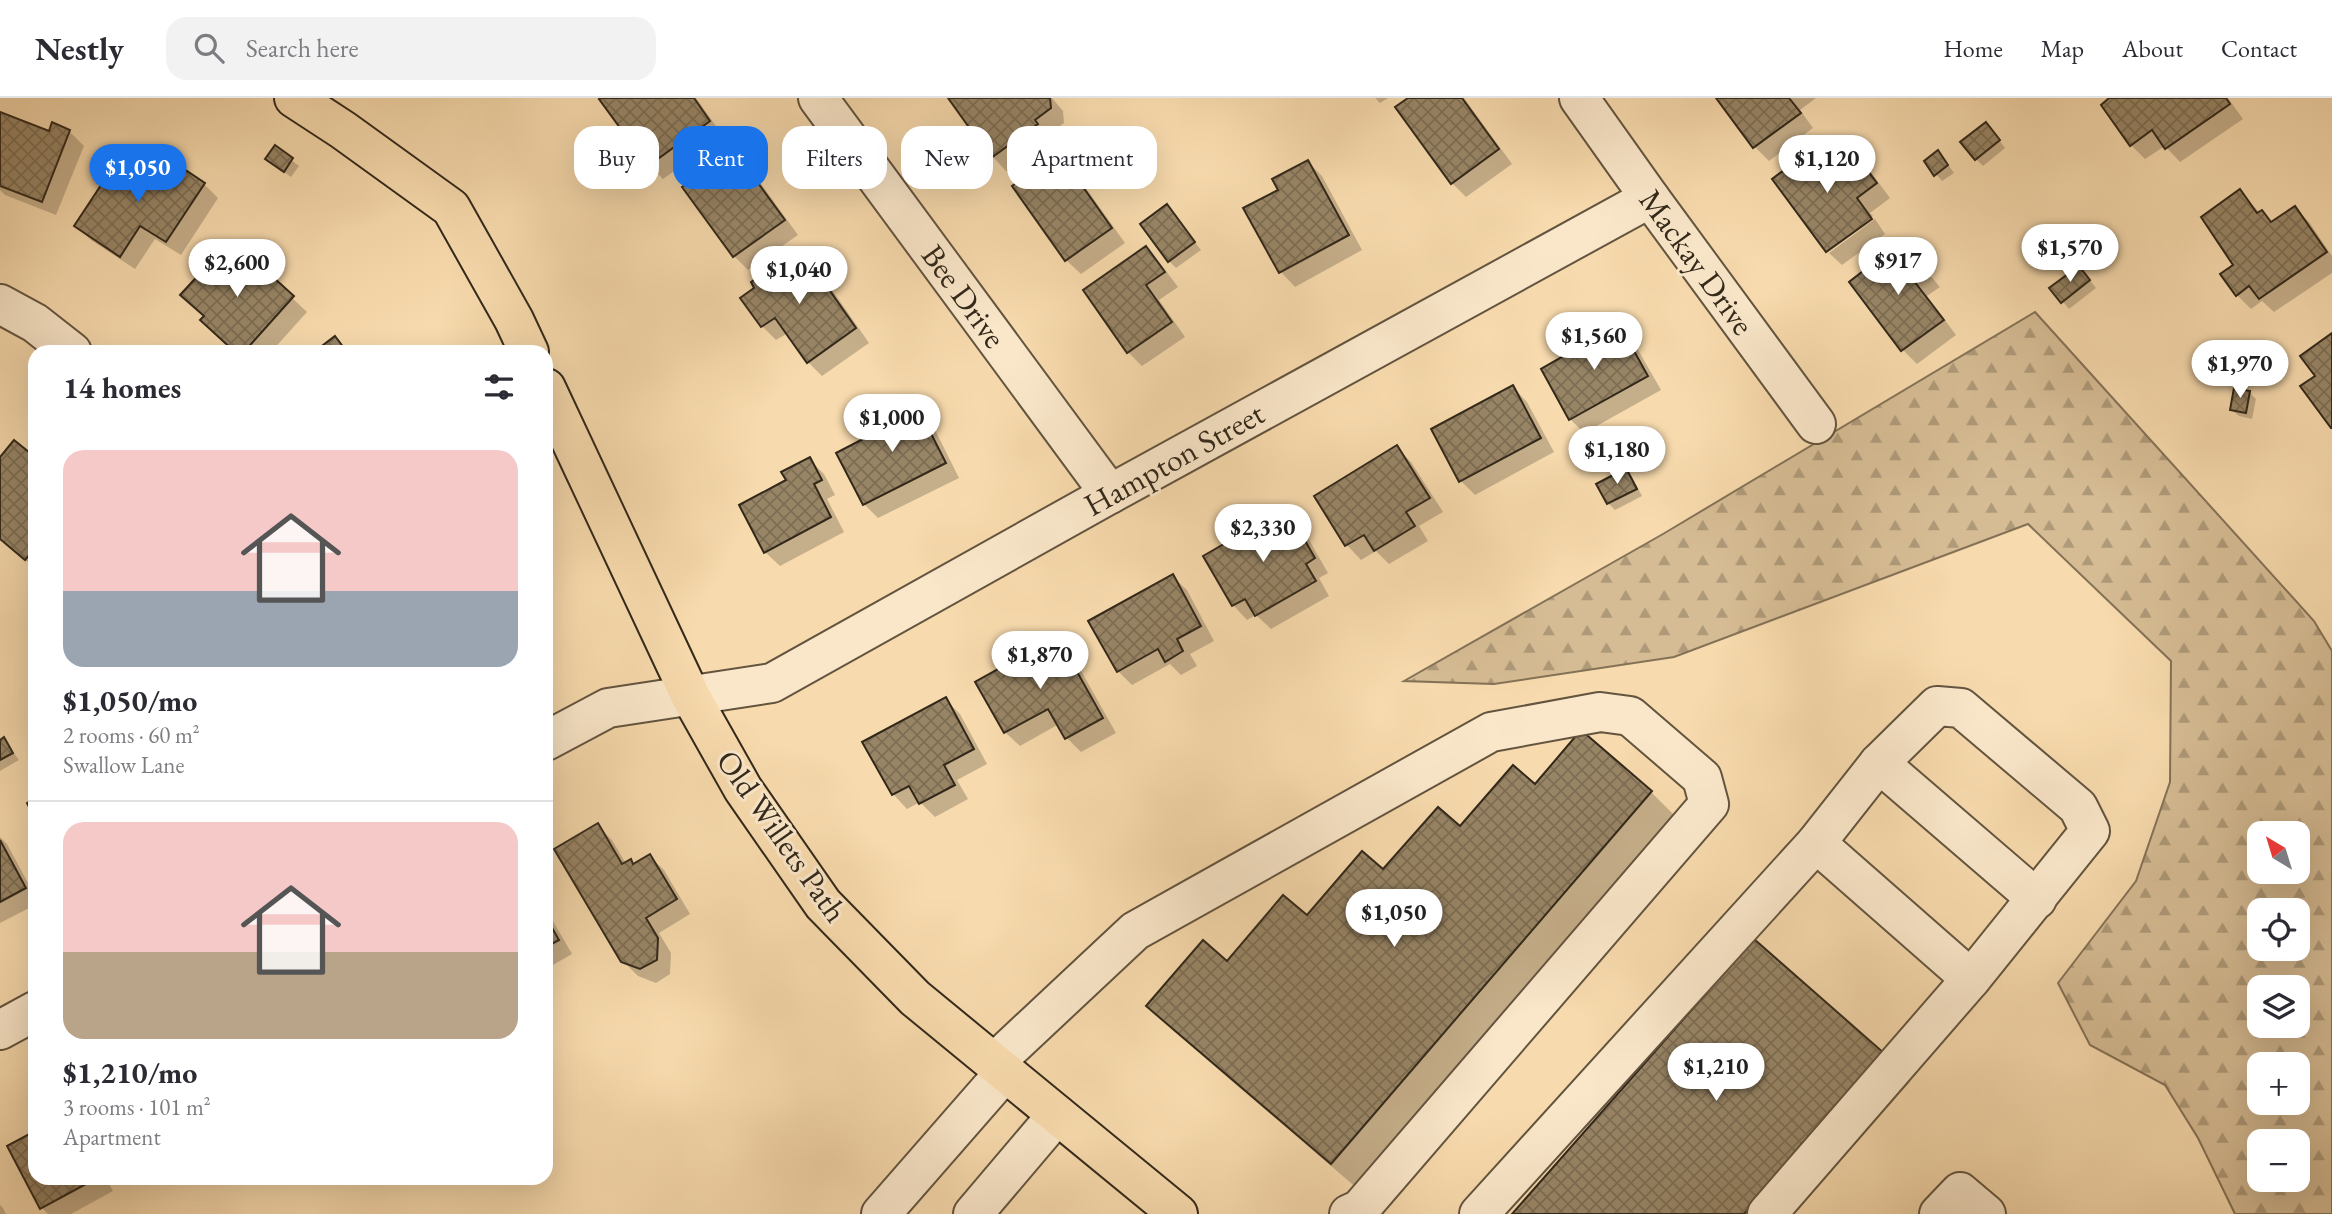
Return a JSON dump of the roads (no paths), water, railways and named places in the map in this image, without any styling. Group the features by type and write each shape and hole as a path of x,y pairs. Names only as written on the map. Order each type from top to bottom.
{"main road":[{"path":"294,98 451,208 526,345"},
{"name":"Old Willets Path","path":"553,403 690,695 743,789 823,904 915,998 1178,1214"}],"street":[{"name":"Bee Drive","path":"818,98 1110,494"},
{"name":"Mackay Drive","path":"1579,98 1816,424"},
{"name":"Hampton Street","path":"553,737 608,708 772,683 1650,198"},
{"path":"0,304 35,323 63,345"},
{"path":"1479,1214 1816,843 1879,764 1937,706 1961,708 2078,807 2090,831 1971,979 1768,1214"},
{"path":"881,1214 999,1067 1135,931 1491,732 1600,712 1630,716 1702,778 1709,804 1360,1209 1349,1214"},
{"path":"1879,764 2037,898"},
{"path":"1816,843 1971,979"},
{"path":"0,1030 28,1015"},
{"path":"973,1214 1057,1115"},
{"path":"1939,1214 1960,1192 1986,1214"}]}
